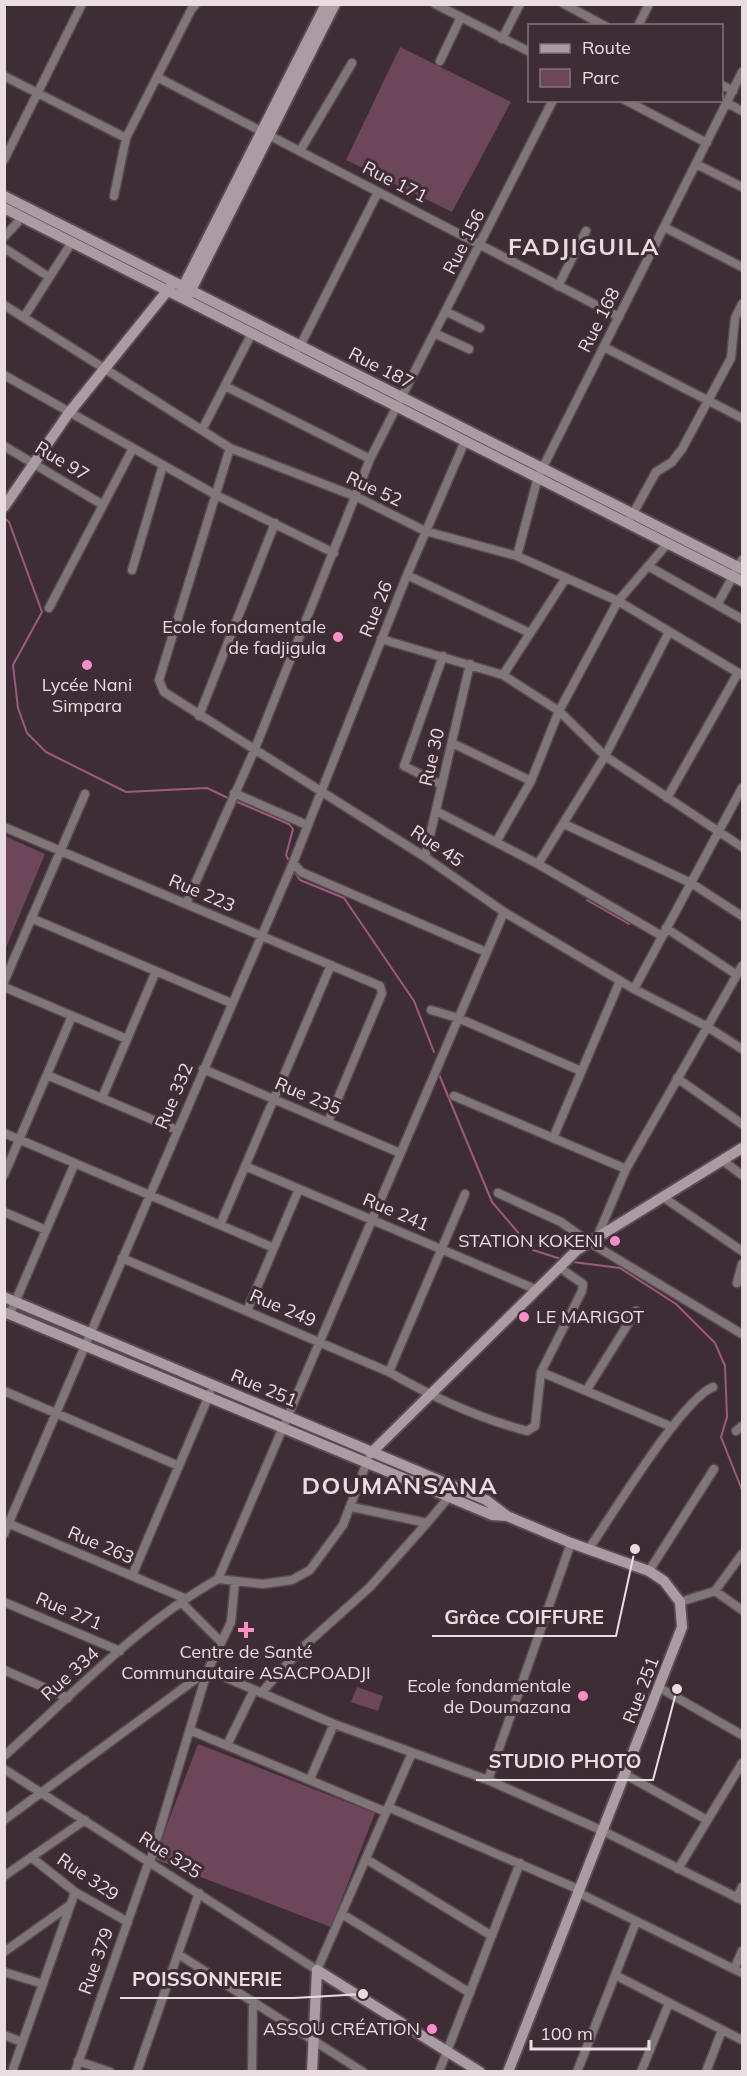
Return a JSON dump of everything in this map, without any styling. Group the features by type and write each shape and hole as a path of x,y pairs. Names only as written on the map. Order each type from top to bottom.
{"main road":[{"path":"265,134 326,4"},
{"path":"4,507 68,414 103,368 180,291 335,4"},
{"name":"Rue 187","path":"4,196 180,291 740,571"},
{"name":"Rue 187","path":"4,208 180,291 252,333 298,350"},
{"name":"Rue 187","path":"401,402 465,441 540,473"},
{"name":"Rue 187","path":"631,518 668,543 740,571"},
{"path":"368,1458 428,1395 558,1267 598,1235 742,1148"},
{"name":"Rue 251","path":"4,1297 288,1416 449,1497 492,1515 507,1516"},
{"name":"Rue 251","path":"7,1313 284,1428 486,1500 507,1516 588,1550 649,1571 664,1581 680,1602 682,1627 660,1688 508,2072"},
{"path":"312,2072 317,1970 480,2072"}],"street":[{"path":"4,160 82,4"},
{"path":"114,196 126,138 190,10 196,4"},
{"path":"435,4 528,51"},
{"path":"502,39 520,4"},
{"path":"564,4 592,23"},
{"path":"639,24 649,4"},
{"path":"440,62 461,17"},
{"path":"300,151 352,63"},
{"name":"Rue 168","path":"517,556 540,473 742,72"},
{"path":"4,76 126,138"},
{"name":"Rue 171","path":"157,77 619,317"},
{"path":"723,86 733,91"},
{"name":"Rue 156","path":"186,904 254,751 357,497 370,459 436,334 552,102"},
{"path":"629,102 707,143"},
{"path":"727,103 742,111"},
{"path":"696,164 742,187"},
{"path":"298,350 378,192"},
{"path":"4,237 17,223"},
{"path":"664,227 742,267"},
{"path":"558,286 586,231"},
{"path":"24,317 72,242"},
{"path":"4,248 49,278"},
{"path":"631,518 656,472 672,462 682,449 731,358 735,318 742,304"},
{"name":"Rue 52","path":"4,305 230,448 357,497 425,531 517,556 618,601 740,674"},
{"path":"447,312 480,328"},
{"path":"202,430 252,333"},
{"path":"436,334 469,349"},
{"path":"604,347 742,418"},
{"path":"4,375 68,414 216,495 334,553"},
{"path":"225,386 370,459"},
{"name":"Rue 26","path":"321,791 425,531 465,441"},
{"name":"Rue 97","path":"4,446 103,505"},
{"path":"49,608 133,448"},
{"path":"216,495 230,448"},
{"path":"132,570 163,465"},
{"name":"Rue 45","path":"216,495 159,680 164,692 425,857 504,912 634,989 706,1026 742,1049"},
{"path":"199,716 274,523"},
{"path":"496,842 531,781 559,711 618,601 668,543"},
{"path":"648,566 742,620"},
{"path":"717,605 740,571"},
{"path":"407,575 530,633"},
{"path":"503,675 566,578"},
{"path":"538,864 564,825 604,756 669,632"},
{"path":"381,639 503,675 559,711 604,756 742,847"},
{"path":"442,785 404,766 443,656"},
{"name":"Rue 30","path":"425,857 470,664"},
{"path":"667,798 740,674"},
{"path":"452,743 531,781"},
{"path":"634,989 742,788"},
{"name":"Rue 332","path":"4,1534 260,935 293,863 321,791"},
{"path":"4,981 85,794"},
{"path":"234,794 307,825"},
{"path":"436,811 664,932 737,975"},
{"path":"564,825 691,883 742,916"},
{"name":"Rue 223","path":"4,827 380,986 382,993 328,1122"},
{"path":"293,863 302,872 486,952"},
{"path":"368,1458 352,1508 339,1532 310,1570 292,1580 262,1584 219,1579 504,912"},
{"path":"32,918 231,1003"},
{"path":"220,1225 331,965"},
{"path":"598,1235 626,1169 742,966"},
{"path":"102,1098 156,972"},
{"path":"553,1138 620,981"},
{"path":"4,987 127,1039"},
{"path":"431,1010 458,1018 581,1071"},
{"path":"4,1175 72,1016"},
{"name":"Rue 235","path":"203,1069 400,1153"},
{"path":"47,1075 177,1130"},
{"path":"677,1078 741,1121"},
{"path":"454,1096 626,1169"},
{"path":"4,1133 274,1248"},
{"path":"722,1161 742,1175"},
{"path":"7,1313 16,1302 75,1163"},
{"name":"Rue 241","path":"245,1166 535,1289"},
{"path":"247,1311 299,1189"},
{"path":"498,1193 561,1222 589,1242 742,1334"},
{"path":"390,1372 465,1194"},
{"path":"663,1197 742,1251"},
{"path":"4,1212 46,1230"},
{"name":"Rue 249","path":"122,1258 390,1372 428,1395 489,1421 527,1431 535,1426 542,1372"},
{"path":"737,1282 742,1264"},
{"path":"558,1267 576,1277 583,1284 582,1291 542,1372 672,1427"},
{"path":"586,1391 636,1311"},
{"path":"132,1576 214,1384"},
{"path":"588,1550 672,1427 705,1391 713,1387"},
{"path":"4,1391 179,1466"},
{"path":"649,1571 714,1470"},
{"path":"227,1745 258,1691 370,1587 449,1497"},
{"path":"352,1508 427,1522"},
{"name":"Rue 263","path":"7,1523 183,1600"},
{"path":"488,1780 570,1543"},
{"path":"680,1602 715,1591 742,1554"},
{"name":"Rue 334","path":"4,1756 120,1651 183,1600 219,1579"},
{"name":"Rue 379","path":"75,2072 150,1862 192,1731 208,1671 231,1622 235,1581"},
{"path":"715,1591 742,1610"},
{"path":"183,1600 221,1642"},
{"name":"Rue 271","path":"4,1602 120,1651"},
{"path":"4,1670 68,1698"},
{"path":"4,1820 208,1671 334,1724 488,1780 603,1831 740,1899 742,1887"},
{"path":"660,1688 742,1735"},
{"path":"310,1779 334,1724"},
{"path":"192,1731 520,1863 738,1971 742,1951"},
{"path":"317,1970 412,1754"},
{"path":"678,1869 742,1763"},
{"name":"Rue 325","path":"4,1769 317,1970"},
{"path":"626,1775 707,1820"},
{"path":"4,1876 85,1820"},
{"name":"Rue 329","path":"31,1857 75,1892 128,1922"},
{"path":"366,1859 492,1936"},
{"path":"439,2072 520,1863"},
{"path":"12,2072 75,1892"},
{"path":"137,2072 199,1893"},
{"path":"4,1952 71,1904"},
{"path":"342,1914 470,1993"},
{"path":"577,2072 636,1922"},
{"path":"178,1954 363,2072"},
{"path":"4,1972 43,1984"},
{"path":"615,1975 742,2040"},
{"path":"252,2072 253,2002"},
{"path":"641,2072 669,2003"},
{"path":"706,2072 722,2030"},
{"path":"4,2035 22,2042"},
{"path":"78,2061 110,2072"}],"green space":[{"path":"400,47 511,102 452,212 346,160"},
{"path":"5,836 45,854 5,950"},
{"path":"357,1687 383,1696 378,1711 351,1702"},
{"path":"198,1744 375,1813 331,1927 154,1859"}],"waterway":[{"path":"4,518 9,522 42,612 13,665 18,708 27,733 46,752 126,792 207,788 228,798"},
{"path":"235,801 289,824 293,829 286,855 288,859"},
{"path":"294,871 300,880 344,898 414,1001 434,1052"},
{"path":"587,900 629,924"},
{"path":"438,1072 492,1202 533,1250 561,1259"},
{"path":"573,1262 620,1268 676,1304 715,1343 725,1366 727,1417 721,1437 742,1490"}],"place":[{"name":"Ecole fondamentale de fadjigula","path":"338,637"},
{"name":"Lycée Nani Simpara","path":"87,665"},
{"name":"STATION KOKENI","path":"615,1241"},
{"name":"LE MARIGOT","path":"524,1317"},
{"name":"Grâce COIFFURE","path":"635,1549"},
{"name":"Centre de Santé Communautaire ASACPOADJI","path":"246,1630"},
{"name":"STUDIO PHOTO","path":"677,1689"},
{"name":"Ecole fondamentale de Doumazana","path":"583,1696"},
{"name":"POISSONNERIE","path":"363,1994"},
{"name":"ASSOU CRÉATION","path":"432,2029"}],"district":[{"name":"FADJIGUILA","path":"584,247"},
{"name":"DOUMANSANA","path":"400,1486"}]}
